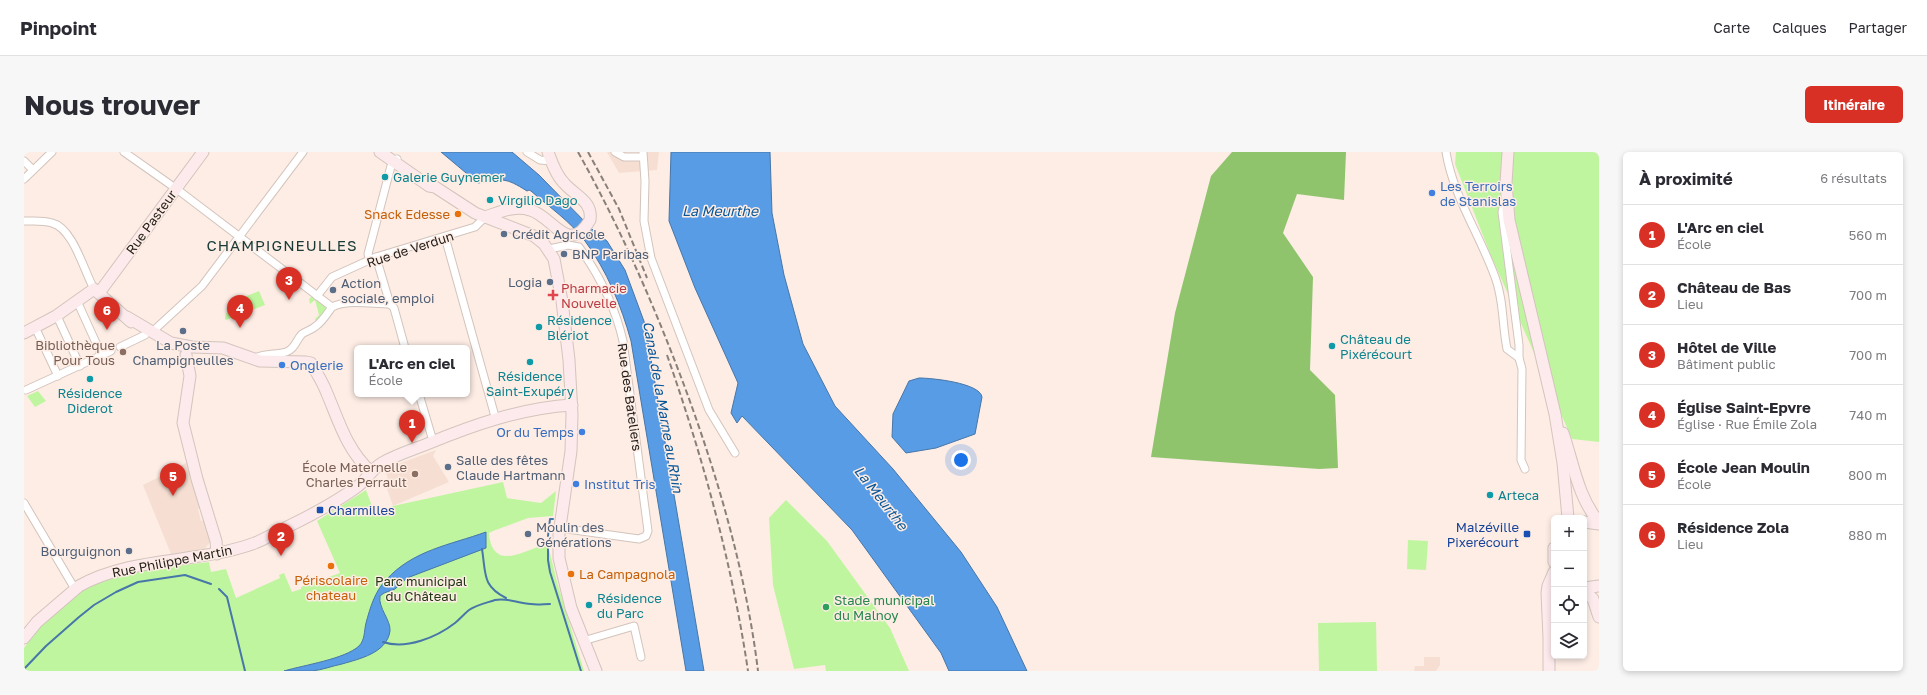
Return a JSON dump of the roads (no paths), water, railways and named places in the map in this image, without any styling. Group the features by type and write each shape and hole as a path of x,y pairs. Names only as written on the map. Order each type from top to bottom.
{"main road":[{"name":"Rue Pasteur","path":"24,333 57,316 77,301 97,291 203,152"},
{"path":"380,152 395,160"},
{"path":"387,152 429,186 435,187 471,211 534,236 548,249 554,258 562,301 572,405 572,439 560,528 559,558 571,608 596,671"},
{"path":"1508,152 1507,195 1511,231 1555,414 1564,473 1568,515"},
{"path":"485,217 504,210 519,209 534,211 562,233 576,235 589,222 590,212 586,202 564,184 550,157"},
{"path":"510,226 519,209"},
{"path":"97,291 148,334 189,351 222,348 255,358 260,361 311,363 325,389 348,444 371,472"},
{"path":"189,351 190,376 183,423 197,480 216,541 217,554"},
{"name":"Rue Philippe Martin","path":"24,638 37,622 75,589 86,582 128,568 217,554 255,543 313,514 357,486 371,472 388,460 455,432 540,408 572,405"},
{"path":"1555,414 1569,452 1577,480 1588,507 1599,523"},
{"path":"1587,522 1599,523"},
{"path":"1548,671 1551,597 1547,589 1551,579"},
{"path":"1587,588 1599,586"},
{"path":"1587,592 1593,599 1599,618"}],"street":[{"path":"24,179 52,152"},
{"path":"124,152 176,189 332,307"},
{"path":"120,347 148,334 202,286 303,152"},
{"path":"527,152 540,160 550,157"},
{"path":"615,152 624,157 643,155 645,181 644,221 651,258 710,410 735,453"},
{"path":"1446,152 1453,181 1484,248 1498,286 1507,349 1519,358"},
{"path":"395,160 391,166 368,254 373,259 390,304 394,308 404,345"},
{"path":"24,161 33,170"},
{"path":"1507,195 1502,212 1519,345 1519,358 1522,369 1521,460 1526,469"},
{"name":"Rue de Verdun","path":"317,296 332,277 373,259 475,228 485,217"},
{"path":"24,221 52,223 61,229 70,239 97,291"},
{"path":"445,237 496,420"},
{"name":"Rue des Bateliers","path":"548,249 568,245 579,247 591,263 606,289 616,313 623,341 648,531 643,538 639,539 560,528"},
{"path":"77,301 102,356"},
{"path":"255,358 288,351 297,344 300,337 304,333 319,323 332,307 343,303 390,304"},
{"path":"57,316 80,366"},
{"path":"35,327 58,376"},
{"path":"26,390 111,351"},
{"path":"420,397 433,441"},
{"path":"1564,473 1577,480"},
{"path":"24,503 75,589"},
{"path":"583,641 634,626 641,657"}],"water":[{"name":"Canal de la Marne au Rhin","path":"441,152 512,152 539,175 594,231 607,241 625,270 645,324 704,671 686,671 631,341 623,314 607,276 593,252 579,234 531,191 527,191 514,183 504,180 478,183"},
{"name":"La Meurthe","path":"671,152 770,152 772,213 784,275 803,344 835,406 893,469 961,552 997,607 1027,671 949,671 941,653 852,530 742,416 737,423 731,413 738,383 695,288 669,221"},
{"path":"919,378 955,382 973,388 979,392 982,397 975,434 936,448 906,453 892,437 893,414 909,381"},
{"path":"486,532 486,548 407,578 395,589 380,596 381,605 389,623 390,631 388,639 378,650 356,660 320,670 284,671 324,661 353,651 362,641 365,626 376,594 382,584 397,570 420,555"}],"waterway":[{"path":"548,536 550,519 553,519"},
{"path":"482,549 486,578 493,589 506,598"},
{"path":"548,549 550,572 581,671"},
{"path":"24,669 46,646 79,617 94,605 116,592 138,582 185,575 211,584"},
{"path":"219,589 227,597 245,671"},
{"path":"383,642 401,644 421,641 448,628 472,608 495,600 504,599 522,603 550,604"}],"railway":[{"path":"578,152 636,267 684,385 708,455 729,526 746,598 758,671"},
{"path":"588,152 619,209 647,278"},
{"path":"667,355 693,433 715,511 734,591 748,671"}],"place":[{"name":"Galerie Guynemer","path":"385,177"},
{"name":"Les Terroirs de Stanislas","path":"1432,193"},
{"name":"Virgilio Dago","path":"490,200"},
{"name":"Snack Edesse","path":"458,214"},
{"name":"Crédit Agricole","path":"504,234"},
{"name":"BNP Paribas","path":"564,254"},
{"name":"Logia","path":"550,282"},
{"name":"Action sociale, emploi","path":"333,290"},
{"name":"Pharmacie Nouvelle","path":"553,295"},
{"name":"Hôtel de Ville","path":"289,300"},
{"name":"Résidence Blériot","path":"539,327"},
{"name":"Église Saint-Epvre","path":"240,328"},
{"name":"Résidence Zola","path":"107,330"},
{"name":"La Poste Champigneulles","path":"183,331"},
{"name":"Château de Pixérécourt","path":"1332,346"},
{"name":"Bibliothèque Pour Tous","path":"123,352"},
{"name":"Résidence Saint-Exupéry","path":"530,362"},
{"name":"Onglerie","path":"282,365"},
{"name":"Résidence Diderot","path":"90,379"},
{"name":"Or du Temps","path":"582,432"},
{"name":"L'Arc en ciel","path":"412,443"},
{"name":"Salle des fêtes Claude Hartmann","path":"448,467"},
{"name":"École Maternelle Charles Perrault","path":"415,474"},
{"name":"Institut Tris","path":"576,484"},
{"name":"Arteca","path":"1490,495"},
{"name":"École Jean Moulin","path":"173,496"},
{"name":"Charmilles","path":"320,510"},
{"name":"Moulin des Générations","path":"528,534"},
{"name":"Malzéville Pixerécourt","path":"1527,534"},
{"name":"Bourguignon","path":"129,551"},
{"name":"Château de Bas","path":"281,556"},
{"name":"Périscolaire chateau","path":"331,566"},
{"name":"La Campagnola","path":"571,574"},
{"name":"Résidence du Parc","path":"589,605"},
{"name":"Stade municipal du Malnoy","path":"826,607"}],"district":[{"name":"CHAMPIGNEULLES","path":"282,246"}],"park label":[{"name":"Parc municipal du Château","path":"421,588"}]}
